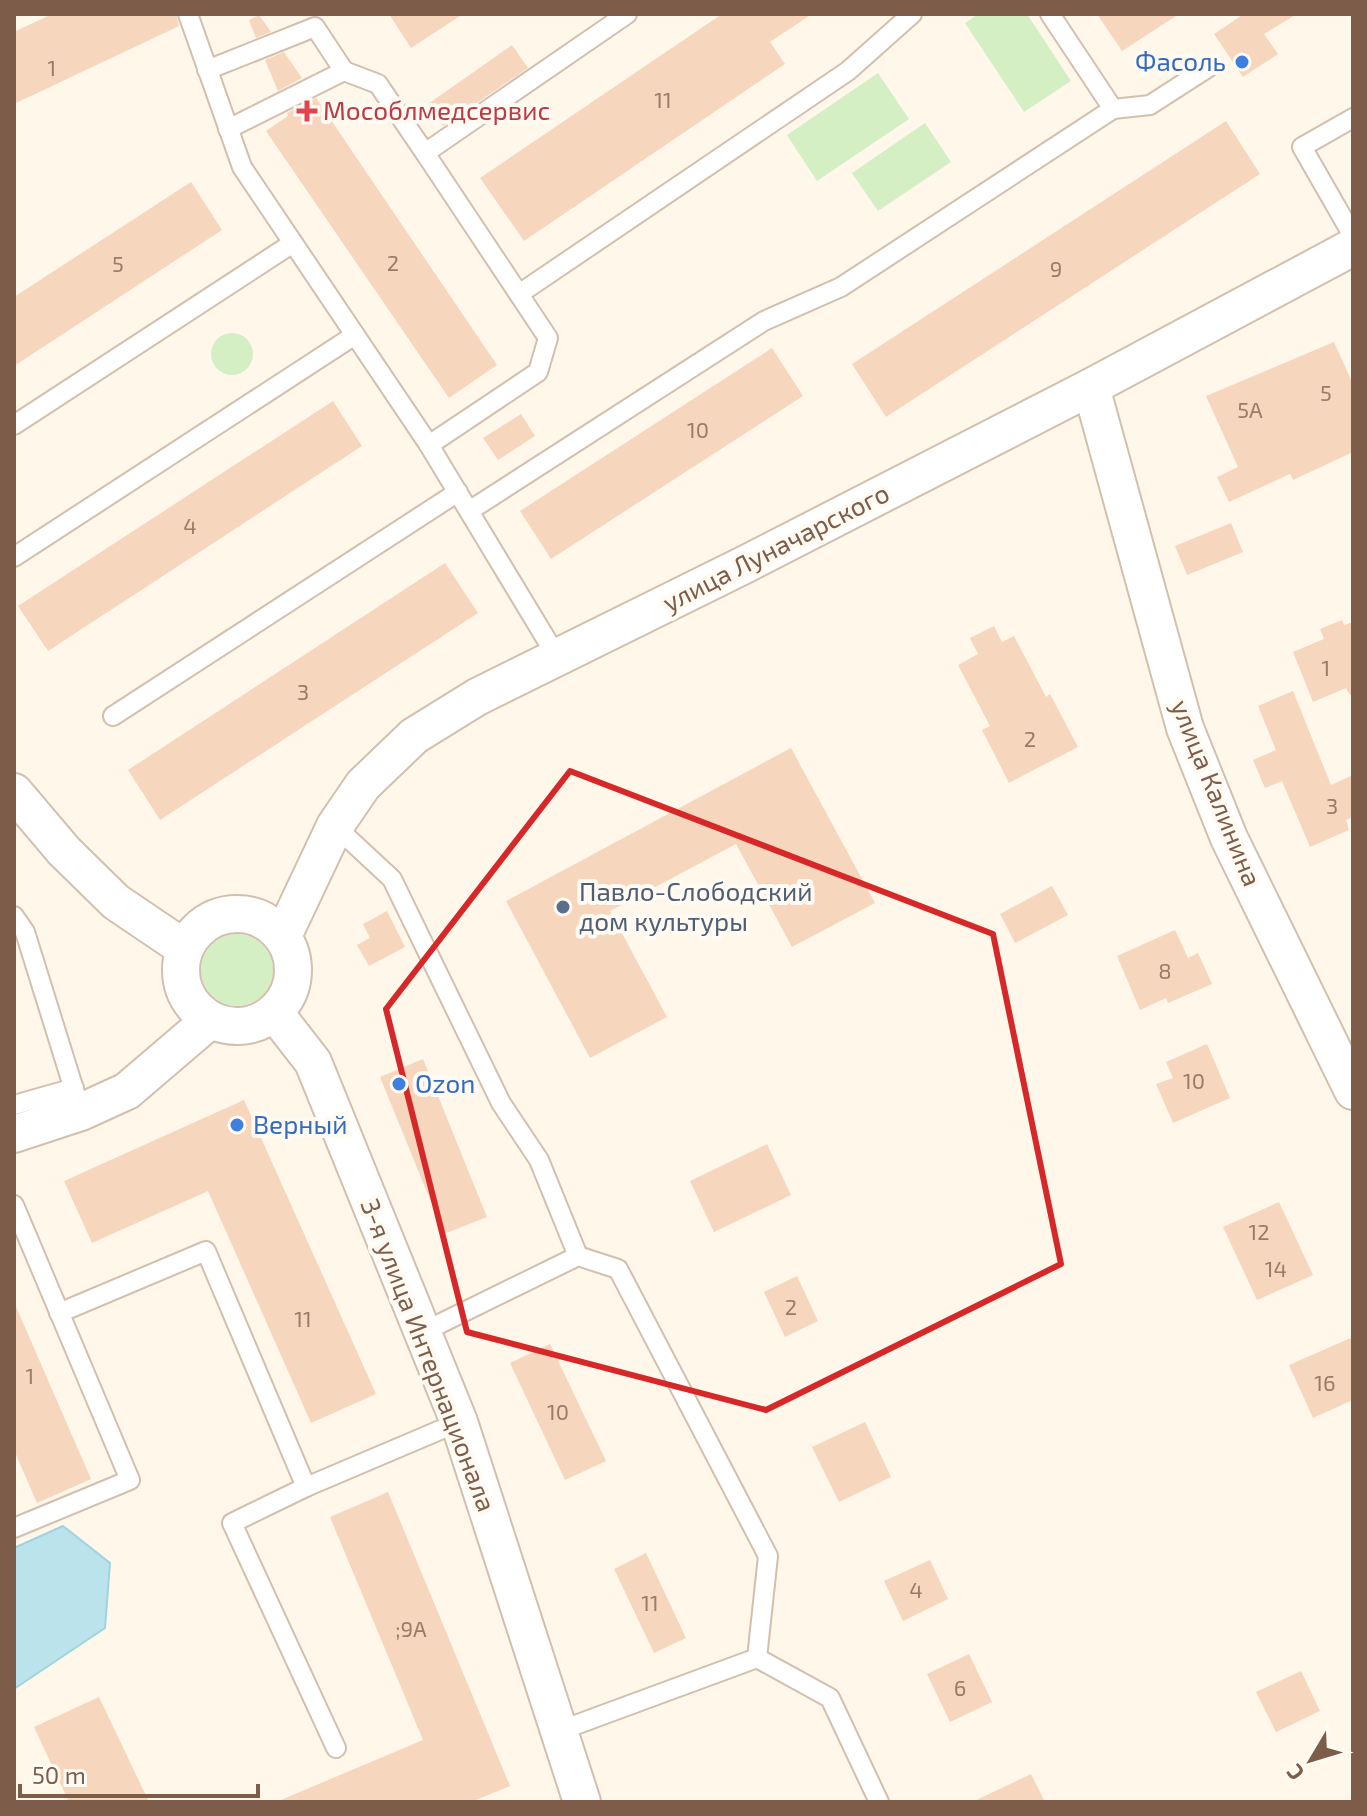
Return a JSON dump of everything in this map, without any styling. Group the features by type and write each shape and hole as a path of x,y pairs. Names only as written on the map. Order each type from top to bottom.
{"street":[{"name":"улица Луначарского","path":"283,936 335,826 363,785 414,736 477,697 744,565 1091,387 1353,247"},
{"name":"улица Калинина","path":"1091,387 1185,728 1229,838 1353,1091"},
{"path":"14,792 64,851 116,902 184,948"},
{"path":"230,913 250,914 268,922 283,936 292,955 293,976 287,996 274,1012 260,1022 244,1026 226,1025 210,1020 194,1007 183,989 180,968 184,948 195,931 211,919 230,913"},
{"name":"3-я улица Интернационала","path":"274,1012 313,1062 459,1422 582,1802"},
{"path":"14,1134 78,1100 127,1091 210,1020"}],"lane":[{"path":"188,14 242,167 429,445 557,657"},
{"path":"425,153 627,14"},
{"path":"519,294 848,71 912,14"},
{"path":"1050,14 1113,109"},
{"path":"207,70 315,27 344,71 378,84 548,338 538,372 429,445"},
{"path":"469,511 764,321 841,287 1113,109 1150,105 1209,67"},
{"path":"228,129 344,71"},
{"path":"1353,118 1302,147 1353,236"},
{"path":"14,425 293,243"},
{"path":"14,557 355,335"},
{"path":"113,716 458,492"},
{"path":"335,826 392,879 501,1103 539,1160 578,1256"},
{"path":"14,916 25,932 78,1100 14,1105"},
{"path":"14,1205 130,1480 14,1528"},
{"path":"59,1313 206,1251 306,1487"},
{"path":"423,1332 578,1256 618,1269 768,1556 757,1658"},
{"path":"336,1748 232,1523 306,1487 459,1422"},
{"path":"559,1731 757,1658 830,1698 879,1802"}],"highlighted area":[{"path":"570,771 993,934 1061,1264 766,1410 467,1332 386,1009"}],"green space":[{"path":"978,14 1027,14 1071,81 1024,112 965,23"},
{"path":"878,73 909,119 817,181 787,135"},
{"path":"925,123 951,162 878,211 852,173"},
{"path":"232,333 247,339 253,354 247,369 232,375 217,369 211,354 217,339"},
{"path":"230,934 244,934 263,944 273,963 273,977 263,996 244,1006 230,1006 211,996 201,977 201,963 211,944"}],"water":[{"path":"63,1526 110,1563 105,1628 14,1689 14,1548"}],"building":[{"path":"52,14 176,14 179,26 14,104 14,32"},
{"path":"389,14 463,14 411,48"},
{"path":"722,14 812,14 770,42 785,64 524,241 480,178"},
{"path":"1097,14 1179,14 1122,51"},
{"path":"1244,14 1297,14 1264,34 1278,54 1243,77 1214,34"},
{"path":"259,15 271,32 256,38 249,20"},
{"path":"512,45 528,68 443,126 428,104"},
{"path":"284,52 302,78 278,91 265,60"},
{"path":"316,98 497,365 449,398 266,131 288,116 287,113"},
{"path":"1226,121 1260,174 886,417 852,364"},
{"path":"191,182 222,230 14,366 14,297"},
{"path":"1334,342 1353,384 1353,452 1293,480 1290,474 1229,502 1217,477 1238,467 1206,396"},
{"path":"772,348 803,396 551,559 520,511"},
{"path":"333,401 362,446 48,651 18,606"},
{"path":"521,414 535,436 498,460 483,438"},
{"path":"1231,523 1243,552 1187,575 1175,546"},
{"path":"445,563 478,613 160,820 128,770"},
{"path":"1342,620 1344,625 1353,622 1353,694 1350,695 1346,688 1313,702 1293,652 1324,639 1320,629"},
{"path":"994,626 1002,642 1014,636 1046,697 1050,694 1078,747 1009,783 982,730 990,726 958,665 978,654 970,638"},
{"path":"1293,691 1331,785 1353,775 1353,817 1346,820 1349,830 1310,847 1282,781 1265,788 1253,760 1276,750 1258,706"},
{"name":"Павло-Слободский дом культуры","path":"791,748 875,903 792,947 736,844 610,911 667,1017 590,1058 506,901"},
{"path":"1052,886 1068,915 1015,943 1000,914"},
{"path":"387,911 405,947 369,966 357,945 370,938 363,924"},
{"path":"1175,930 1188,958 1198,953 1212,984 1168,1003 1166,998 1140,1010 1117,956"},
{"path":"1207,1044 1230,1098 1173,1123 1156,1084 1173,1078 1166,1062"},
{"path":"423,1059 487,1217 444,1234 380,1077"},
{"path":"244,1100 376,1394 311,1423 208,1191 92,1243 64,1181"},
{"path":"767,1144 791,1195 714,1232 690,1181"},
{"path":"1279,1202 1313,1275 1257,1300 1223,1227"},
{"path":"797,1276 818,1321 785,1337 764,1292"},
{"path":"14,1302 91,1479 37,1503 14,1450"},
{"path":"1353,1337 1353,1400 1313,1418 1289,1365"},
{"path":"550,1344 606,1461 565,1480 510,1363"},
{"path":"865,1422 891,1477 839,1502 812,1447"},
{"path":"388,1492 510,1786 471,1802 276,1802 423,1740 330,1517"},
{"path":"646,1553 686,1638 654,1653 614,1569"},
{"path":"930,1560 948,1599 903,1621 884,1581"},
{"path":"969,1654 992,1702 950,1722 927,1674"},
{"path":"1301,1671 1320,1711 1276,1732 1256,1692"},
{"path":"99,1697 149,1802 69,1802 34,1727"},
{"path":"1031,1774 1045,1802 972,1802"}],"place":[{"name":"Фасоль","path":"1242,62"},
{"name":"Мособлмедсервис","path":"307,111"},
{"name":"Павло-Слободский дом культуры","path":"563,907"},
{"name":"Ozon","path":"399,1084"},
{"name":"Верный","path":"237,1125"}]}
